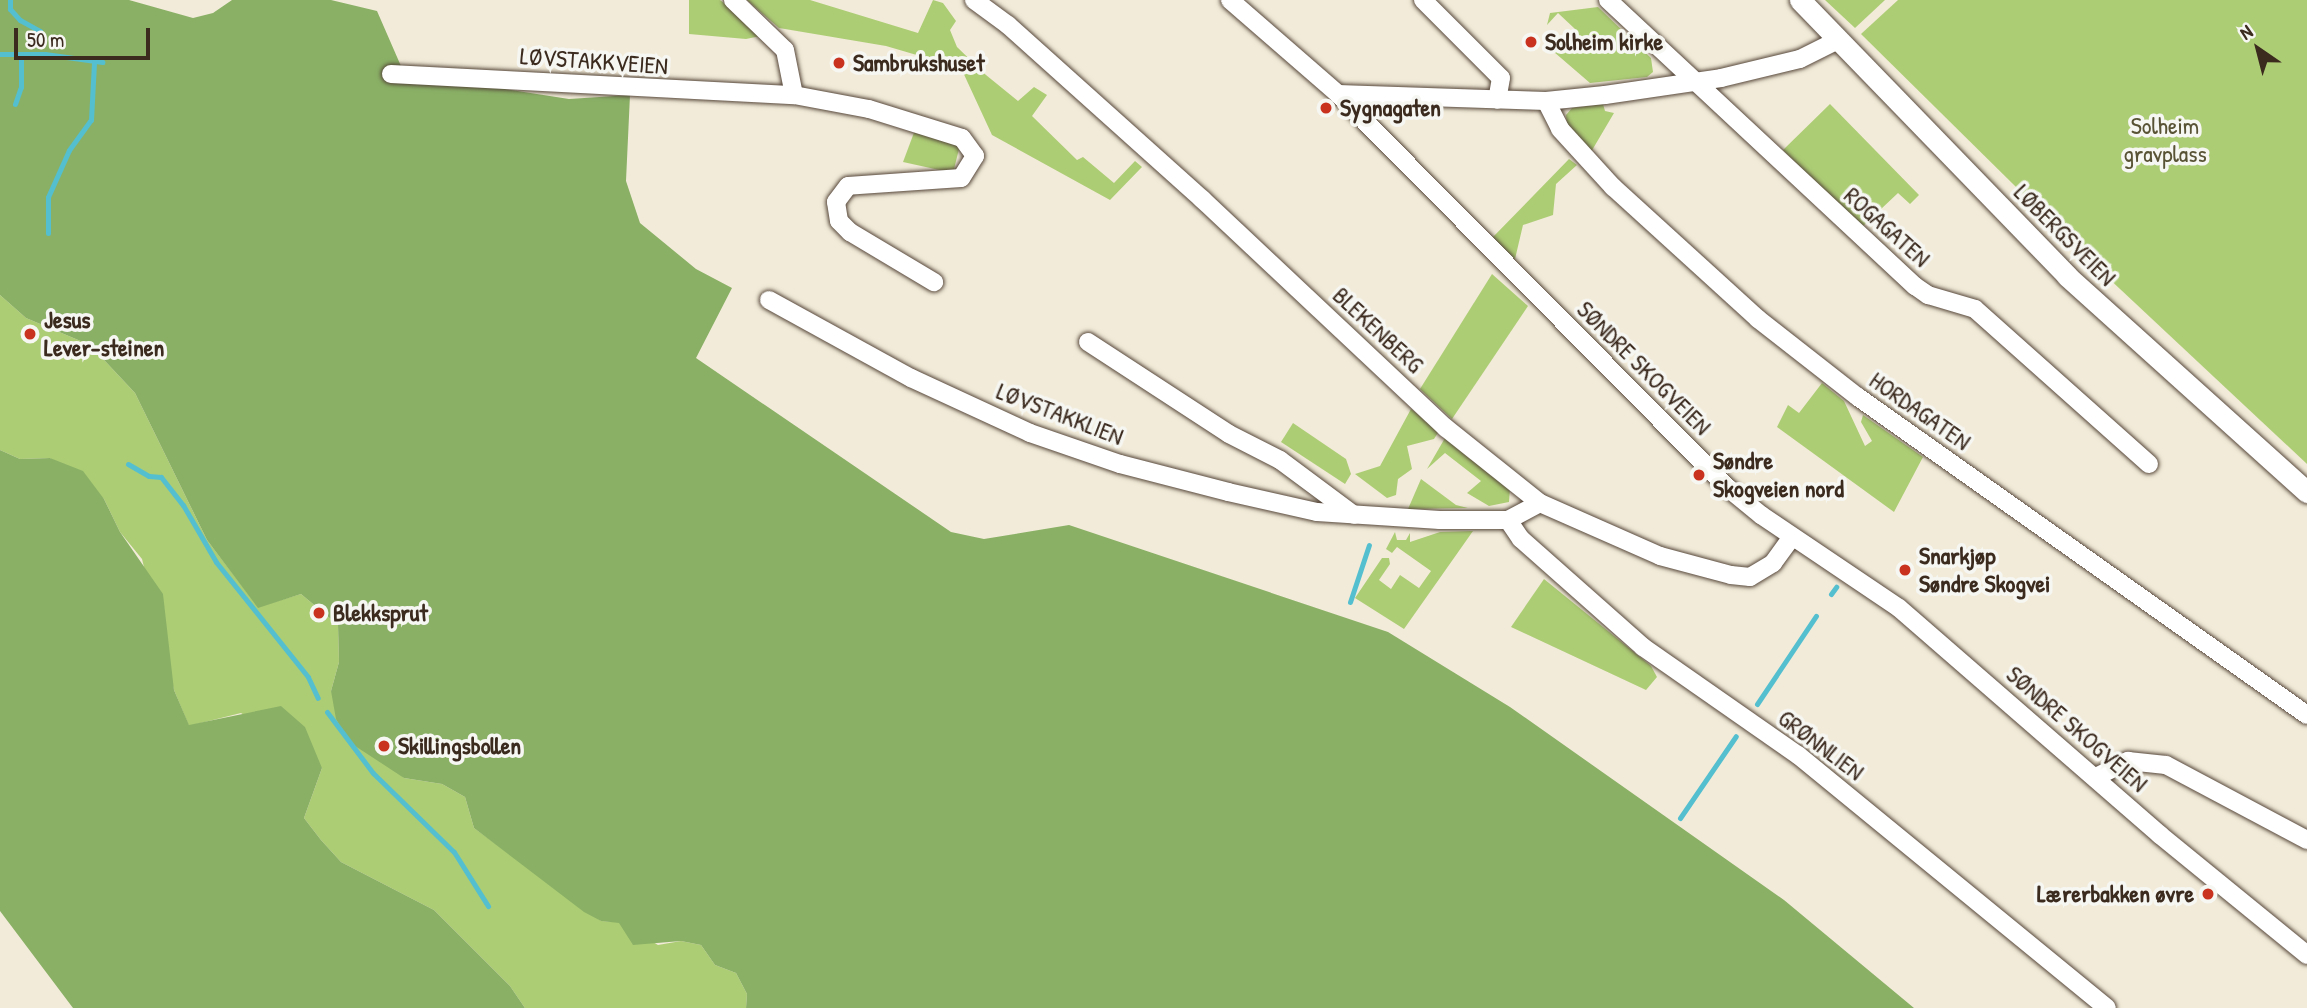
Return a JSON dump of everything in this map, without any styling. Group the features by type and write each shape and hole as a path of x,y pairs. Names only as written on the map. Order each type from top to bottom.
{"street":[{"path":"733,0 785,50 794,95"},
{"name":"BLEKENBERG","path":"974,0 1008,24 1202,199 1446,428 1540,503 1660,556 1731,575 1749,577 1773,563 1792,537"},
{"name":"SØNDRE SKOGVEIEN","path":"1230,0 1338,94 1728,488 1792,537 1899,608 2307,955"},
{"path":"1423,0 1501,78 1497,100"},
{"name":"ROGAGATEN","path":"1608,0 1915,286 1928,295 1975,309 2149,464"},
{"name":"LØBERGSVEIEN","path":"1800,0 2067,276 2307,492"},
{"path":"1338,94 1546,101 1693,82 1800,59 1838,40"},
{"name":"LØVSTAKKVEIEN","path":"391,74 794,95 869,109 968,142 975,156 961,178 848,186 836,202 839,221 850,232 934,282"},
{"name":"HORDAGATEN","path":"1546,101 1560,129 1613,187 1758,319 1885,417 2307,715"},
{"name":"LØVSTAKKLIEN","path":"769,300 911,378 1058,443 1228,492 1354,516 1508,520 1540,503"},
{"path":"1088,342 1229,434 1280,460 1354,516"},
{"name":"GRØNNLIEN","path":"1508,520 1521,540 1643,647 1798,755 2107,1008"},
{"path":"2096,778 2128,761 2166,765 2307,840"}],"green space":[{"path":"0,0 129,0 193,18 213,13 232,0 331,0 377,11 404,73 569,99 630,95 626,181 640,223 696,269 732,288 696,358 951,532 984,539 1069,525 1388,632 1510,707 1784,900 1914,1008 746,1008 747,994 736,973 715,965 701,945 681,941 633,945 619,923 601,921 584,912 474,828 465,797 442,784 404,778 349,742 336,719 331,691 339,662 338,625 301,594 258,608 207,540 135,393 90,345 26,318 0,295"},
{"path":"689,0 720,0 765,35 746,39 689,34"},
{"path":"747,0 810,0 918,33 933,0 943,3 956,21 950,30 957,47 986,75 1018,101 1034,87 1047,95 1032,116 1077,160 1083,157 1114,183 1135,161 1142,167 1110,200 992,135 961,68 886,46 779,28"},
{"path":"1825,0 1885,0 1855,28"},
{"name":"Solheim gravplass","path":"1898,0 2307,0 2307,464 2104,274 1861,34"},
{"path":"1598,7 1651,58 1653,72 1647,77 1590,83 1554,52 1575,29 1558,13 1547,25 1550,13"},
{"path":"1603,104 1605,111 1614,113 1591,152 1567,127 1566,115 1572,108"},
{"path":"1830,104 1919,195 1910,204 1898,193 1862,227 1783,150"},
{"path":"915,130 960,145 953,173 903,162"},
{"path":"1569,159 1577,165 1556,184 1553,215 1523,225 1515,259 1493,237"},
{"path":"1492,274 1528,306 1452,419 1420,389"},
{"path":"0,295 26,318 90,345 135,393 207,540 258,607 301,594 338,625 339,662 331,691 404,778 442,784 465,797 474,828 601,921 619,922 658,945 681,941 701,945 715,965 736,973 747,994 746,1008 525,1008 510,986 434,910 341,862 321,840 304,818 322,768 241,713 189,726 174,690 142,559 120,532 104,499 50,458 20,459 0,450"},
{"path":"1822,383 1844,401 1865,446 1872,441 1861,422 1863,415 1923,457 1894,512 1777,427 1788,405 1799,413"},
{"path":"1411,409 1439,431 1434,439 1407,446 1412,469 1398,479 1396,495 1387,498 1355,474 1380,466"},
{"path":"1293,423 1346,459 1351,474 1345,484 1281,442"},
{"path":"1445,438 1510,488 1509,502 1489,506 1467,493 1481,481 1445,453 1427,469"},
{"path":"0,450 20,459 50,458 83,471 104,499 120,532 163,594 174,690 189,725 281,706 305,727 322,768 304,818 321,840 341,862 434,910 510,986 525,1008 73,1008 0,911"},
{"path":"1421,479 1456,505 1468,508 1408,509"},
{"path":"1473,531 1404,629 1355,598 1382,558 1389,558 1390,564 1379,580 1391,589 1400,575 1419,588 1431,571 1397,547 1392,553 1386,549 1395,532 1397,540 1406,540 1410,533 1410,542 1440,532"},
{"path":"1544,579 1651,666 1657,677 1646,690 1511,627"}],"waterway":[{"path":"10,0 10,9 20,20 40,31 35,38"},
{"path":"0,54 45,54 102,62"},
{"path":"15,104 21,87 21,55"},
{"path":"48,233 48,197 69,150 91,120 94,62"},
{"path":"128,464 149,476 161,477 183,505 216,562 308,677 318,698"},
{"path":"1350,602 1369,545"},
{"path":"1831,594 1836,587"},
{"path":"1757,704 1816,616"},
{"path":"327,712 373,773 454,852 488,906"},
{"path":"1680,818 1736,736"}],"place":[{"name":"Solheim kirke","path":"1531,42"},
{"name":"Sambrukshuset","path":"839,63"},
{"name":"Sygnagaten","path":"1326,108"},
{"name":"Jesus Lever-steinen","path":"30,334"},
{"name":"Søndre Skogveien nord","path":"1699,475"},
{"name":"Snarkjøp Søndre Skogvei","path":"1905,570"},
{"name":"Blekksprut","path":"319,613"},
{"name":"Skillingsbollen","path":"384,746"},
{"name":"Lærerbakken øvre","path":"2208,894"}]}
